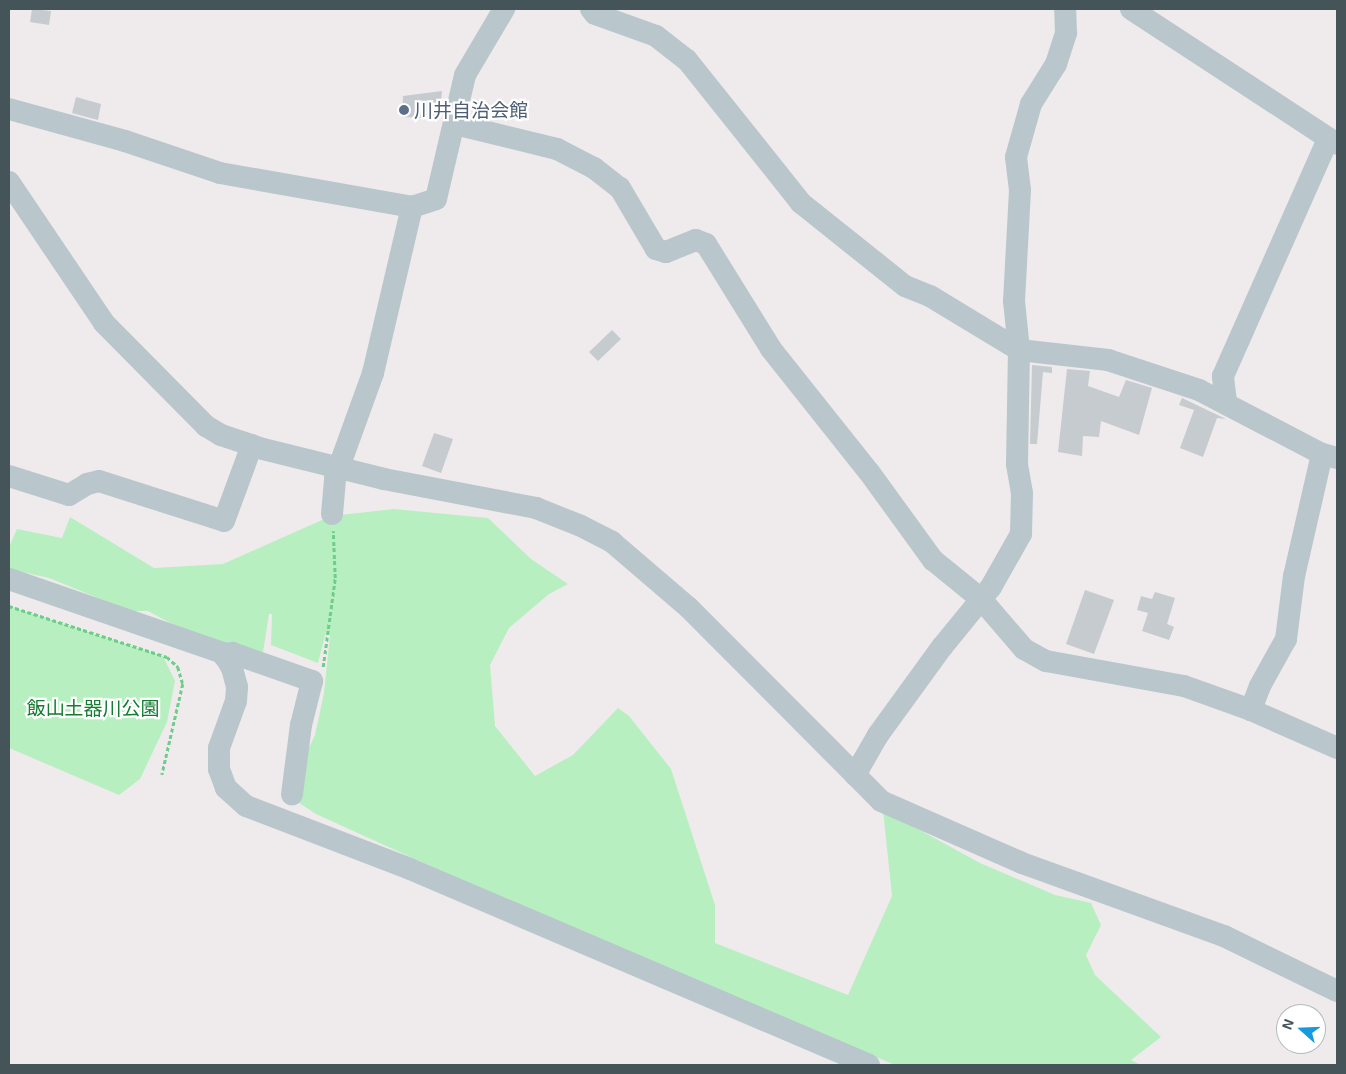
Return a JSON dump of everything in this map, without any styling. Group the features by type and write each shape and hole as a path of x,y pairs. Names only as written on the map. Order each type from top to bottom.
{"street":[{"path":"9,109 125,141 220,173 412,207 436,199 465,75 504,9"},
{"path":"591,9 594,14 656,36 687,60 801,203 905,286 930,296 1019,350 1108,360 1226,402 1330,456 1294,576 1286,639 1260,686 1251,710"},
{"path":"855,775 878,735 981,598 1021,534 1022,492 1017,464 1019,350 1014,301 1020,190 1016,157 1031,104 1056,64 1066,33 1065,9"},
{"path":"1131,9 1333,141 1223,376 1226,402"},
{"path":"455,124 557,149 594,168 620,188 656,249 666,252 681,249 696,240 706,244 771,348 870,472 933,560 981,598 1024,649 1046,661 1184,686 1251,710 1337,748"},
{"path":"9,182 104,323 206,426 252,445 340,466 384,479 536,508 612,542 689,608 881,801 927,824 1022,864 1188,921 1256,950 1337,991"},
{"path":"332,514 335,478 373,373 412,207"},
{"path":"9,476 69,495 87,484 99,481 224,521 252,445"},
{"path":"9,579 224,656 232,668 237,687 236,701 219,748 219,769 226,788 246,806 410,869 869,1065"},
{"path":"224,656 232,653 312,681 301,725 292,794"}],"path":[{"path":"324,666 335,578 332,514"},
{"path":"9,606 167,657 178,667 183,684 162,775"}],"green space":[{"path":"394,509 488,518 531,559 568,584 549,594 509,628 490,665 495,726 535,776 573,755 618,708 629,716 671,769 715,905 715,943 848,995 892,896 883,810 980,863 1055,895 1091,903 1101,925 1086,955 1095,975 1161,1037 1131,1060 1141,1065 895,1065 463,881 316,814 287,795 315,735 324,693 330,635 326,632 318,663 271,645 272,614 269,614 263,652 227,648 202,640 148,611 130,611 49,578 9,569 9,547 17,529 62,538 70,517 154,568 223,564 331,516"},
{"name":"飯山土器川公園","path":"9,606 163,656 175,681 167,722 140,779 119,795 9,748"}],"building":[{"path":"32,9 51,11 49,25 30,22"},
{"path":"442,91 439,119 402,117 403,96"},
{"path":"76,97 101,104 98,120 72,113"},
{"path":"612,330 621,339 598,361 589,352"},
{"path":"1032,365 1052,367 1052,373 1043,372 1037,444 1030,444"},
{"path":"1067,369 1090,371 1088,386 1119,397 1126,380 1152,388 1139,435 1101,421 1099,437 1083,436 1082,456 1058,452"},
{"path":"1182,398 1226,419 1217,418 1203,457 1180,448 1194,410 1179,405"},
{"path":"434,433 453,439 441,473 422,466"},
{"path":"1085,590 1114,600 1094,654 1066,644"},
{"path":"1155,592 1175,598 1167,624 1174,627 1169,640 1142,631 1148,613 1137,610 1141,596 1152,599"}],"place":[{"name":"川井自治会館","path":"404,110"}]}
